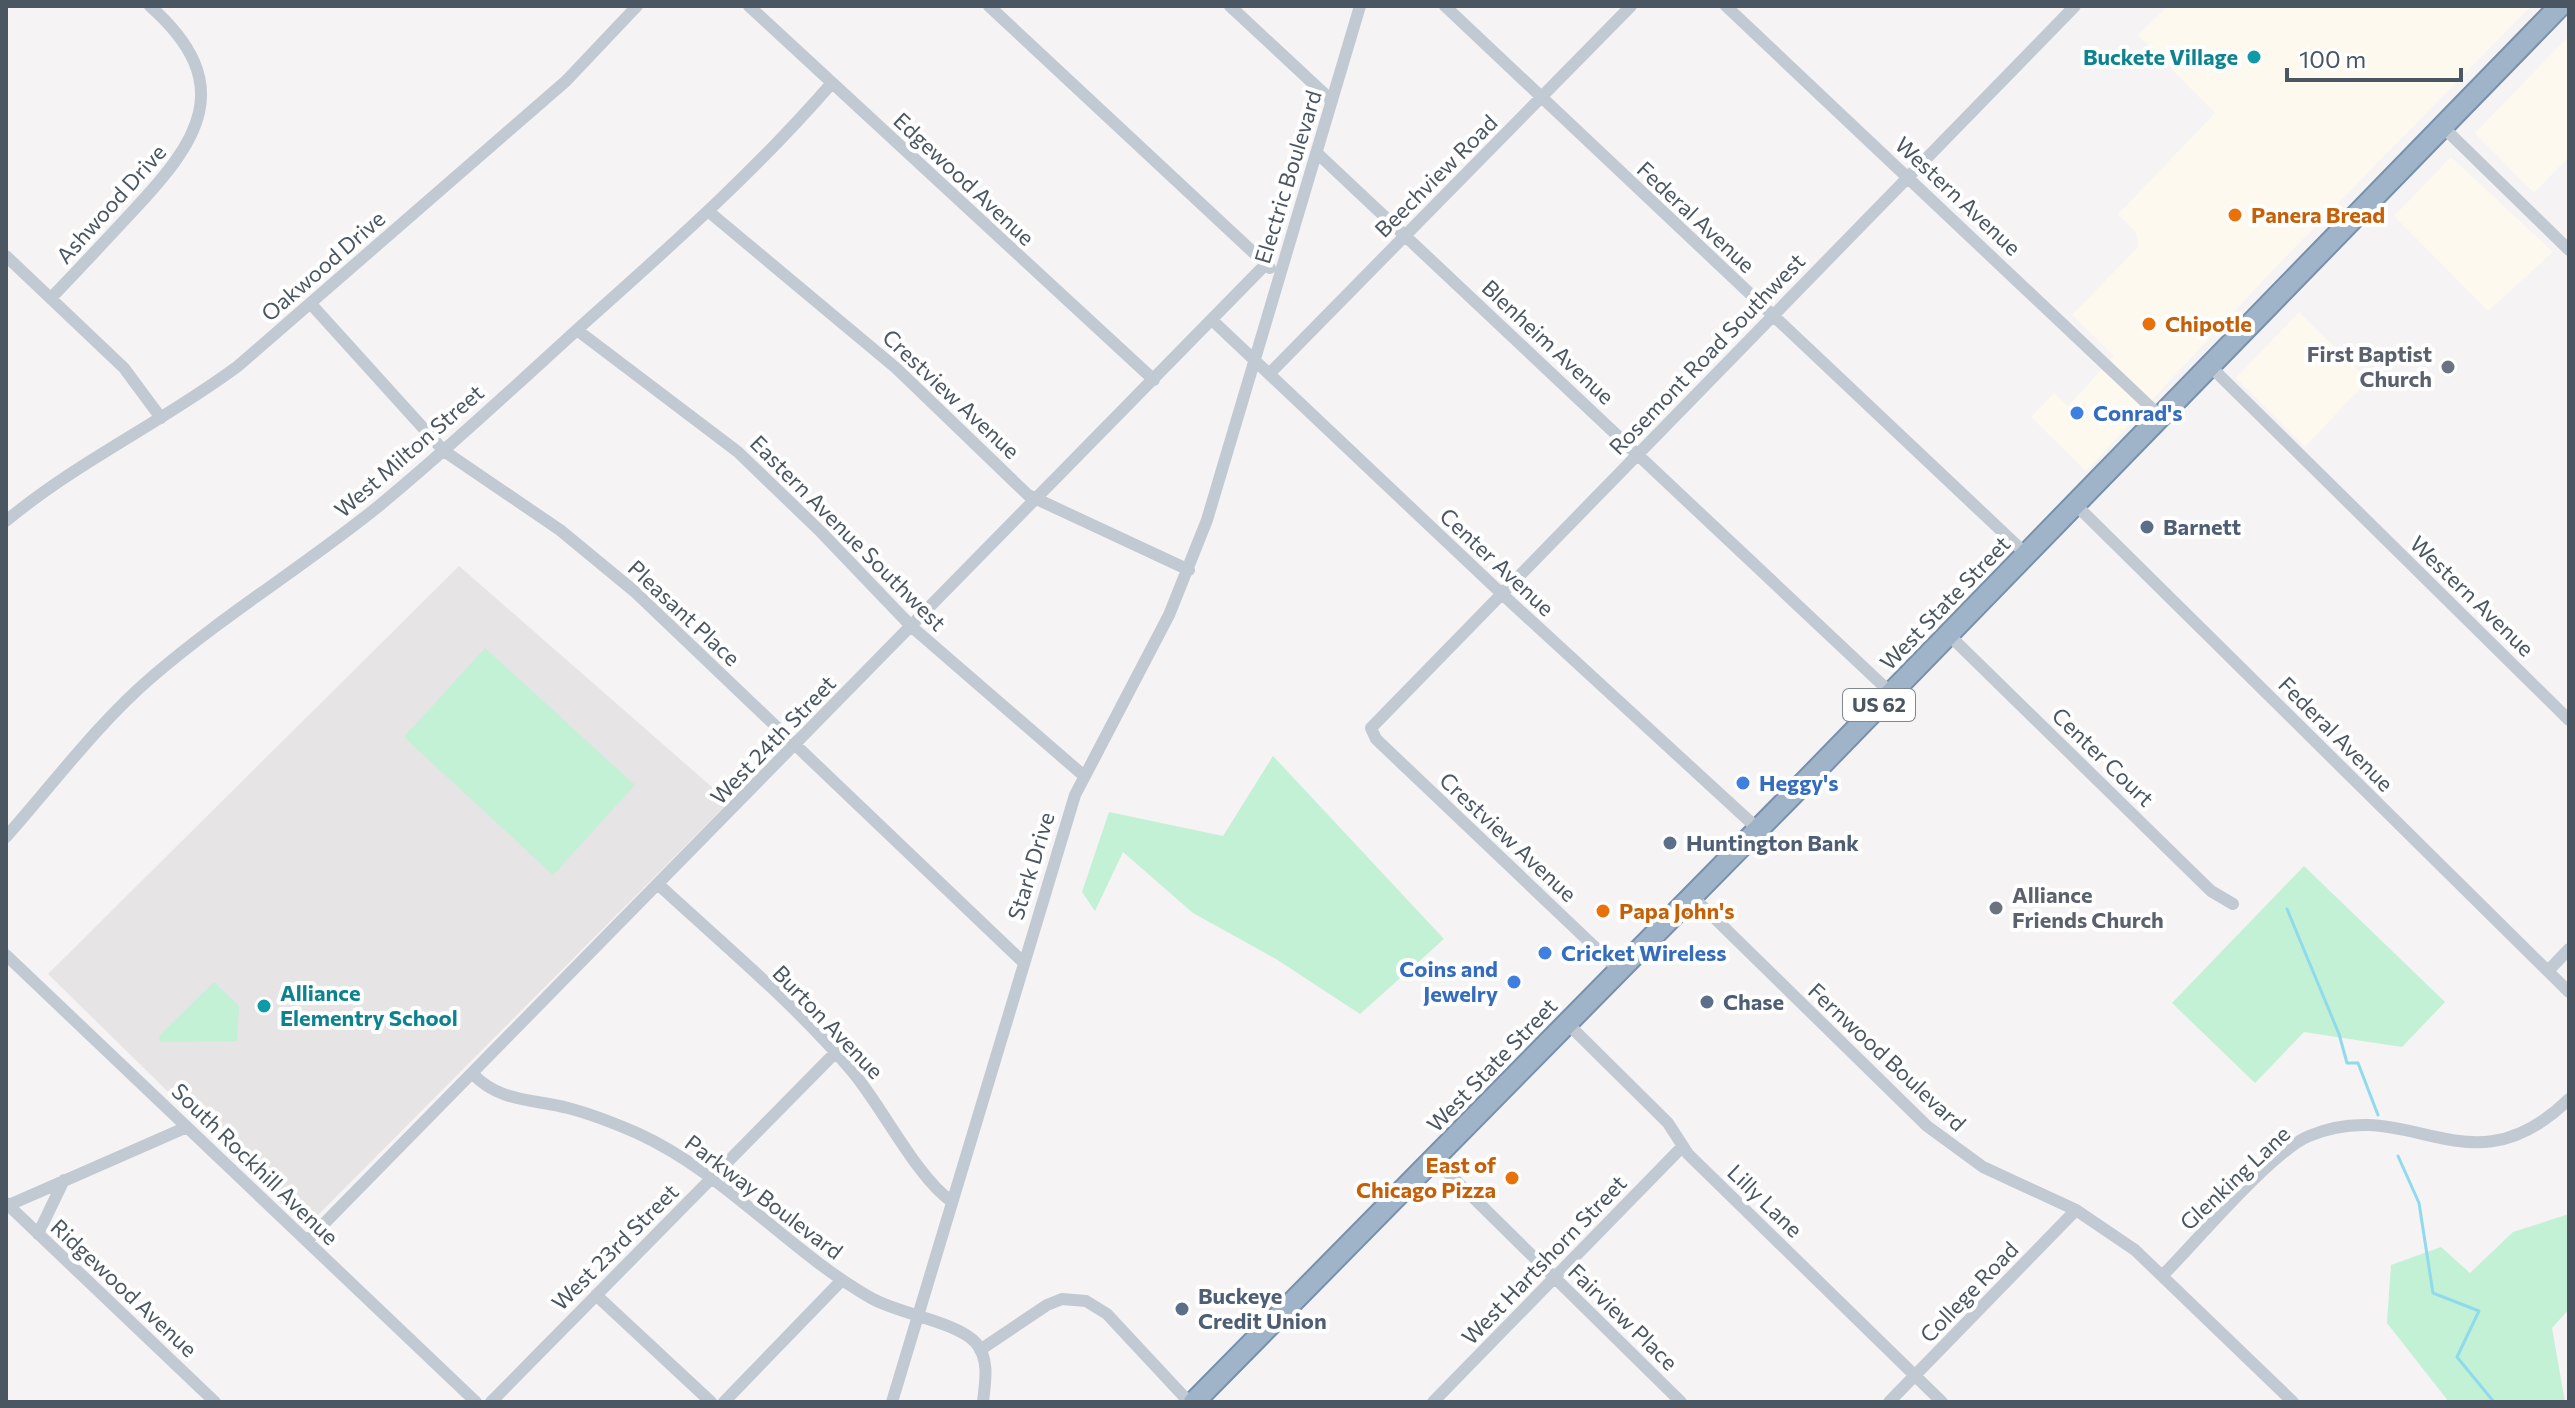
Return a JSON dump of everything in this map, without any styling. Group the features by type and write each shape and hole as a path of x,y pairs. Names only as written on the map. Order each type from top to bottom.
{"highway":[{"name":"West State Street","path":"1192,1402 1758,829 2560,6"}],"street":[{"name":"Ashwood Drive","path":"51,298 177,163 194,132 200,106 196,71 176,31 150,6"},
{"name":"Oakwood Drive","path":"6,521 65,476 161,418 238,366 566,81 637,6"},
{"name":"Edgewood Avenue","path":"749,6 1154,380"},
{"path":"989,6 1265,265 1279,274"},
{"path":"1230,6 1332,101"},
{"name":"Electric Boulevard","path":"1255,361 1360,6"},
{"name":"Federal Avenue","path":"1445,6 2026,554"},
{"name":"Beechview Road","path":"1269,374 1631,6"},
{"name":"Western Avenue","path":"1726,6 2161,417"},
{"name":"Rosemont Road Southwest","path":"1371,731 1374,724 2075,6"},
{"name":"West Milton Street","path":"6,837 100,728 149,679 213,626 347,531 444,451 708,211 772,149 831,84"},
{"path":"2443,127 2569,250"},
{"name":"Blenheim Avenue","path":"1317,153 1891,693"},
{"name":"Crestview Avenue","path":"708,211 886,358 1036,501 1189,570"},
{"path":"6,256 124,368 161,418"},
{"name":"West 24th Street","path":"307,1241 1265,265"},
{"name":"Pleasant Place","path":"311,304 444,451 527,506 594,557 1023,962"},
{"name":"Center Avenue","path":"1212,320 1502,594 1758,829"},
{"name":"Eastern Avenue Southwest","path":"577,330 670,397 738,452 821,532 912,627 1083,775"},
{"name":"Stark Drive","path":"892,1402 1023,962 1083,775 1169,615 1189,570 1255,361"},
{"name":"Western Avenue","path":"2210,366 2569,720"},
{"name":"Federal Avenue","path":"2075,504 2569,992"},
{"name":"Center Court","path":"1948,634 2211,891 2233,904"},
{"name":"Crestview Avenue","path":"1371,731 1619,970"},
{"name":"Burton Avenue","path":"659,885 835,1053 893,1125 931,1184 951,1201"},
{"name":"Fernwood Boulevard","path":"1692,896 1927,1126 1983,1167 2076,1210 2114,1235 2163,1275 2293,1402"},
{"path":"2548,971 2569,949"},
{"name":"South Rockhill Avenue","path":"6,955 476,1402"},
{"name":"Lilly Lane","path":"1567,1023 1668,1123 1683,1146 1942,1402"},
{"name":"West 23rd Street","path":"491,1402 835,1053"},
{"name":"Parkway Boulevard","path":"473,1074 498,1095 567,1107 635,1132 712,1177 842,1280 885,1305 961,1331 980,1350"},
{"name":"Glenking Lane","path":"2163,1275 2263,1172 2297,1142 2313,1134 2357,1125 2381,1126 2458,1142 2492,1143 2530,1130 2569,1099"},
{"path":"7,1204 187,1127"},
{"name":"West Hartshorn Street","path":"1433,1402 1683,1146"},
{"name":"Fairview Place","path":"1434,1159 1673,1399"},
{"path":"38,1234 64,1180"},
{"name":"Ridgewood Avenue","path":"7,1204 215,1402"},
{"name":"College Road","path":"1889,1402 2076,1210"},
{"path":"724,1402 842,1280"},
{"path":"596,1295 711,1402"},
{"path":"983,1402 986,1372 980,1350 1047,1305 1062,1299 1086,1301 1107,1314 1192,1402"}],"shaded area":[{"path":"2168,6 2531,6 2270,273 2086,471 2031,417 2054,393 2068,406 2114,356 2072,315 2138,247 2136,232 2118,214 2215,113 2138,35"},
{"path":"2569,36 2569,157 2534,193 2475,133"},
{"path":"2451,157 2553,252 2488,311 2394,216"},
{"path":"2299,312 2368,380 2305,447 2236,378"},
{"path":"459,566 729,802 306,1227 48,974"}],"green space":[{"path":"485,648 635,785 553,875 404,737"},
{"path":"1273,756 1444,939 1360,1014 1276,959 1193,913 1123,852 1095,911 1082,892 1109,812 1223,836"},
{"path":"2304,866 2445,1002 2402,1047 2304,1032 2255,1083 2172,1003"},
{"path":"214,982 239,1006 237,1041 160,1042 159,1036"},
{"path":"2569,1214 2569,1309 2552,1328 2565,1402 2449,1402 2387,1323 2391,1265 2441,1247 2470,1273 2513,1232"}],"waterway":[{"path":"2287,909 2339,1034 2347,1063 2358,1063 2378,1115"},
{"path":"2398,1156 2419,1203 2433,1293 2479,1311 2457,1357 2494,1402"}],"place":[{"name":"Buckete Village","path":"2254,57"},
{"name":"Panera Bread","path":"2235,215"},
{"name":"Chipotle","path":"2149,324"},
{"name":"First Baptist Church","path":"2448,367"},
{"name":"Conrad's","path":"2077,413"},
{"name":"Barnett","path":"2147,527"},
{"name":"Heggy's","path":"1743,783"},
{"name":"Huntington Bank","path":"1670,843"},
{"name":"Alliance Friends Church","path":"1996,908"},
{"name":"Papa John's","path":"1603,911"},
{"name":"Cricket Wireless","path":"1545,953"},
{"name":"Coins and Jewelry","path":"1514,982"},
{"name":"Chase","path":"1707,1002"},
{"name":"Alliance Elementry School","path":"264,1006"},
{"name":"East of Chicago Pizza","path":"1512,1178"},
{"name":"Buckeye Credit Union","path":"1182,1309"}]}
